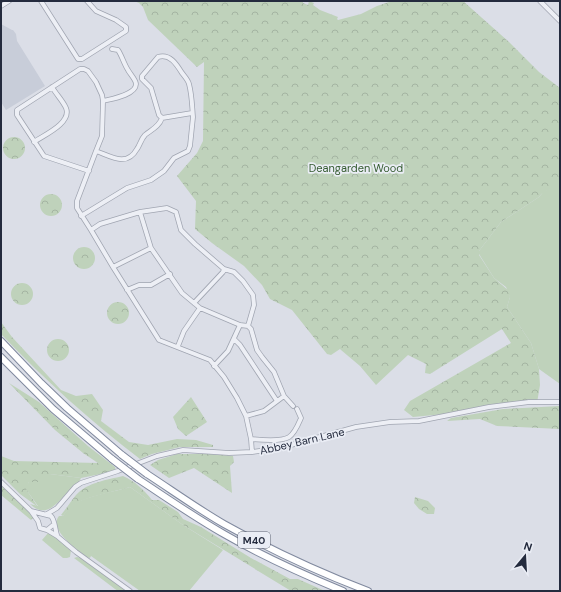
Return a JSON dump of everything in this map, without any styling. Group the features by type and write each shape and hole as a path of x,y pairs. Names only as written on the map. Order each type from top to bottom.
{"highway":[{"name":"M40","path":"1,341 67,408 122,455 147,474 224,523 266,546 311,569 368,591"},
{"name":"M40","path":"1,357 53,408 112,459 138,479 224,534 304,575 343,591"}],"street":[{"path":"1,6 9,1"},
{"path":"42,1 78,59 82,59 126,31 126,27 116,20 96,12 87,1"},
{"path":"540,1 560,21"},
{"path":"103,101 125,95 131,92 136,86 136,83 118,50 112,49"},
{"path":"81,216 127,188 151,180 164,171 174,158 188,151 192,134 192,113 189,83 175,62 168,57 161,56 158,57 142,76 142,79 151,88 159,115 162,118"},
{"path":"89,171 44,156 17,115 17,110 80,69 88,71 96,82 103,101 102,136 89,171 77,201 77,208 112,267 160,340 210,360 224,377 246,416 252,452"},
{"path":"34,142 62,123 66,117 66,108 52,87"},
{"path":"96,151 115,159 128,159 135,152 144,136 157,126 162,118 192,113"},
{"path":"91,230 100,224 140,212 167,208 176,212 181,230 224,269 234,272 254,295 254,305 248,326"},
{"path":"140,212 151,248 182,293 200,308 240,325 248,326 251,329 257,350 274,372 284,396 295,408 301,418 293,433 288,438 269,440 251,439"},
{"path":"112,267 151,248"},
{"path":"194,303 223,272 224,269"},
{"path":"127,290 139,285 151,285 170,274"},
{"path":"178,346 184,331 200,308"},
{"path":"214,366 228,351 240,325"},
{"path":"234,339 240,345 277,401"},
{"path":"246,416 264,411 284,396"},
{"name":"Abbey Barn Lane","path":"45,514 57,508 75,487 81,483 157,456 183,450 228,453 252,452 280,448 356,427 390,422 419,421 488,407 529,402 560,402"},
{"path":"1,482 31,511 38,521 40,528 57,536 76,552 130,591"},
{"name":"Abbey Barn Lane","path":"54,520 57,508"},
{"path":"31,511 51,516 54,520 57,536"},
{"path":"38,521 39,518 45,514"},
{"path":"47,530 54,525"}],"shaded area":[{"path":"1,24 13,30 16,34 17,41 45,86 6,110 1,102"}],"green space":[{"name":"Deangarden Wood","path":"134,1 303,1 303,3 308,5 309,1 314,3 313,5 320,10 338,17 338,20 361,14 392,1 463,1 509,42 539,72 560,88 560,189 551,189 546,191 501,222 479,251 479,255 494,278 509,291 510,297 507,307 531,343 539,369 540,385 537,403 413,417 404,410 410,401 511,343 502,329 430,374 425,373 426,364 408,355 376,385 360,366 340,349 331,355 327,354 292,310 270,299 262,285 244,266 195,229 196,201 177,176 197,153 203,141 204,62 197,67 148,20 143,7"},
{"path":"14,137 18,138 24,144 24,152 18,158 14,159 10,158 4,152 3,148 4,144 10,138"},
{"path":"550,189 560,189 560,384 539,369 531,343 507,307 510,297 506,287 494,278 479,254 479,251 501,222 539,197 544,191"},
{"path":"51,194 55,195 61,201 61,209 55,215 51,216 47,215 41,209 40,205 41,201 47,195"},
{"path":"84,247 88,248 94,254 94,262 88,268 84,269 80,268 74,262 73,258 74,254 80,248"},
{"path":"22,283 26,284 32,290 32,298 26,304 22,305 18,304 12,298 11,294 12,290 18,284"},
{"path":"118,302 122,303 128,309 128,317 122,323 118,324 114,323 108,317 107,313 108,309 114,303"},
{"path":"1,322 12,337 61,390 76,396 92,394 103,410 101,421 129,442 148,445 177,439 196,440 213,445 213,447 180,447 152,454 140,459 85,415 34,367 1,334"},
{"path":"58,339 62,340 68,346 68,354 62,360 58,361 54,360 48,354 47,350 48,346 54,340"},
{"path":"9,383 39,402 88,446 115,467 116,471 81,478 50,474 47,482 29,482 26,489 38,507 20,494 1,475 1,456 14,461 98,463 55,430"},
{"path":"191,397 207,422 186,436 178,429 173,417"},
{"path":"560,406 560,429 497,426 480,419 447,421 451,418 503,409"},
{"path":"177,454 233,456 234,462 230,466 232,493 194,468 169,478 150,465 158,460"},
{"path":"50,474 81,478 79,482 57,503 49,509 40,510 30,504 38,506 25,488 29,482"},
{"path":"123,476 139,486 152,500 159,500 178,512 183,519 201,527 251,558 290,579 298,579 325,591 291,591 183,525 130,487 83,500 71,507 63,516 61,515 76,495 86,487 98,482"},
{"path":"1,484 30,512 34,517 31,520 1,495"},
{"path":"130,487 183,525 223,550 189,591 140,591 91,556 90,558 86,557 60,533 57,527 59,516 63,516 71,506 91,497"},
{"path":"415,497 428,501 435,508 434,514 427,514 419,509 414,503"},
{"path":"49,532 58,537 71,550 70,557 63,558 42,540"},
{"path":"74,558 81,558 127,591 118,591 115,589"}]}
